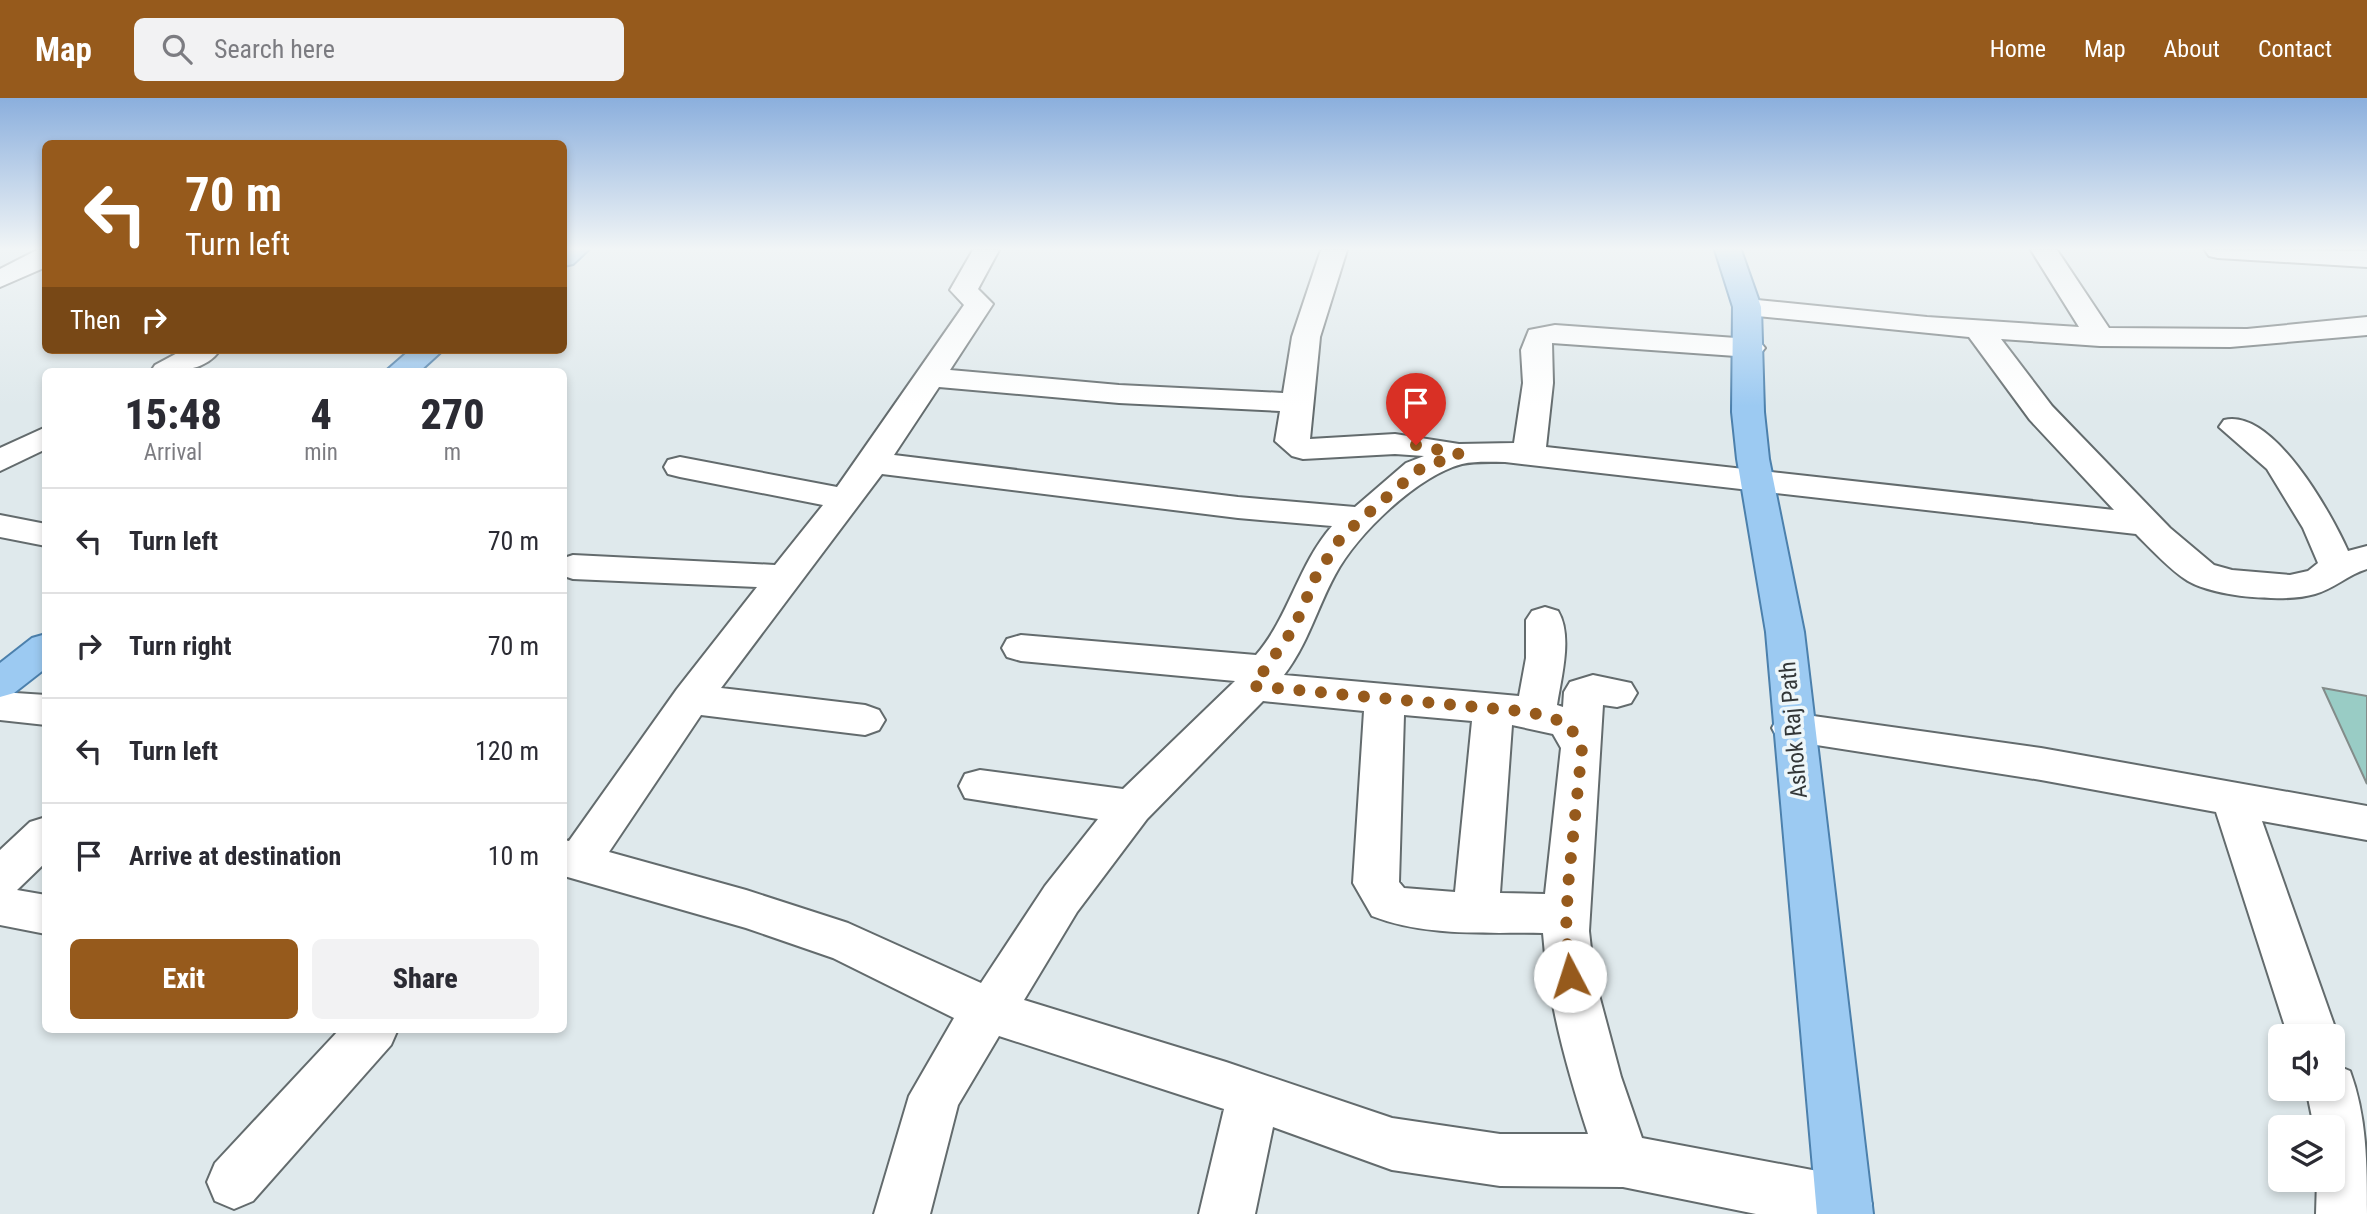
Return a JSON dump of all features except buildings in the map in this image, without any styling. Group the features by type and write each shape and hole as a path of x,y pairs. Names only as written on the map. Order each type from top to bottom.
{"main road":[{"name":"Ashok Raj Path","path":"1745,302 1750,348 1748,412 1784,632 1792,728 1845,1209"},
{"path":"405,368 423,354"},
{"path":"0,684 42,650"}],"street":[{"path":"977,302 979,304 873,463 783,577 571,861 746,909 848,943 989,1011 1392,1144 1500,1160 1623,1161 1845,1209"},
{"path":"1317,302 1306,337 1294,403 1291,441 1303,449 1405,444 1459,454 1529,454 1758,483 2146,524"},
{"path":"2078,302 2100,337"},
{"path":"1747,307 1978,329 2100,337 2231,338 2313,334 2367,326"},
{"path":"1978,329 2041,412 2185,562 2216,579 2290,587 2321,579 2352,561 2320,528 2280,463 2235,427"},
{"path":"1529,454 1538,383 1536,350 1539,336 1555,334 1750,348"},
{"path":"172,368 198,354"},
{"path":"931,377 1119,394 1294,403"},
{"path":"0,461 42,438"},
{"path":"902,1214 924,1127 935,1096 965,1043 989,1011 1068,889 1132,807 1260,678 1294,628 1321,569 1342,536 1418,470 1459,454"},
{"path":"873,463 970,472 1268,513 1361,518"},
{"path":"680,467 844,499"},
{"path":"1268,513 1321,569"},
{"path":"0,526 42,534"},
{"path":"573,567 783,577"},
{"path":"1476,913 1485,787 1515,711 1545,658 1545,620"},
{"path":"1021,648 1260,678 1385,699 1515,711 1568,723 1580,740"},
{"path":"1617,693 1593,689 1584,692 1567,914 1570,976 1578,1017 1623,1161"},
{"path":"691,699 864,720"},
{"path":"1385,699 1376,883 1388,902 1401,907 1476,913 1567,914"},
{"path":"0,706 42,710"},
{"path":"1792,728 2041,764 2367,823"},
{"path":"980,786 1132,807"},
{"path":"2233,798 2309,1024"},
{"path":"0,878 42,838"},
{"path":"0,906 42,914"},
{"path":"234,1182 369,1033"},
{"path":"1227,1214 1253,1096"},
{"path":"2336,1101 2356,1149 2344,1214"}],"route":[{"path":"1416,445 1459,454 1436,460 1418,470 1342,536 1316,576 1294,628 1275,659 1253,686 1530,712 1568,723 1580,740 1582,748 1568,886 1566,930 1570,976"}]}
